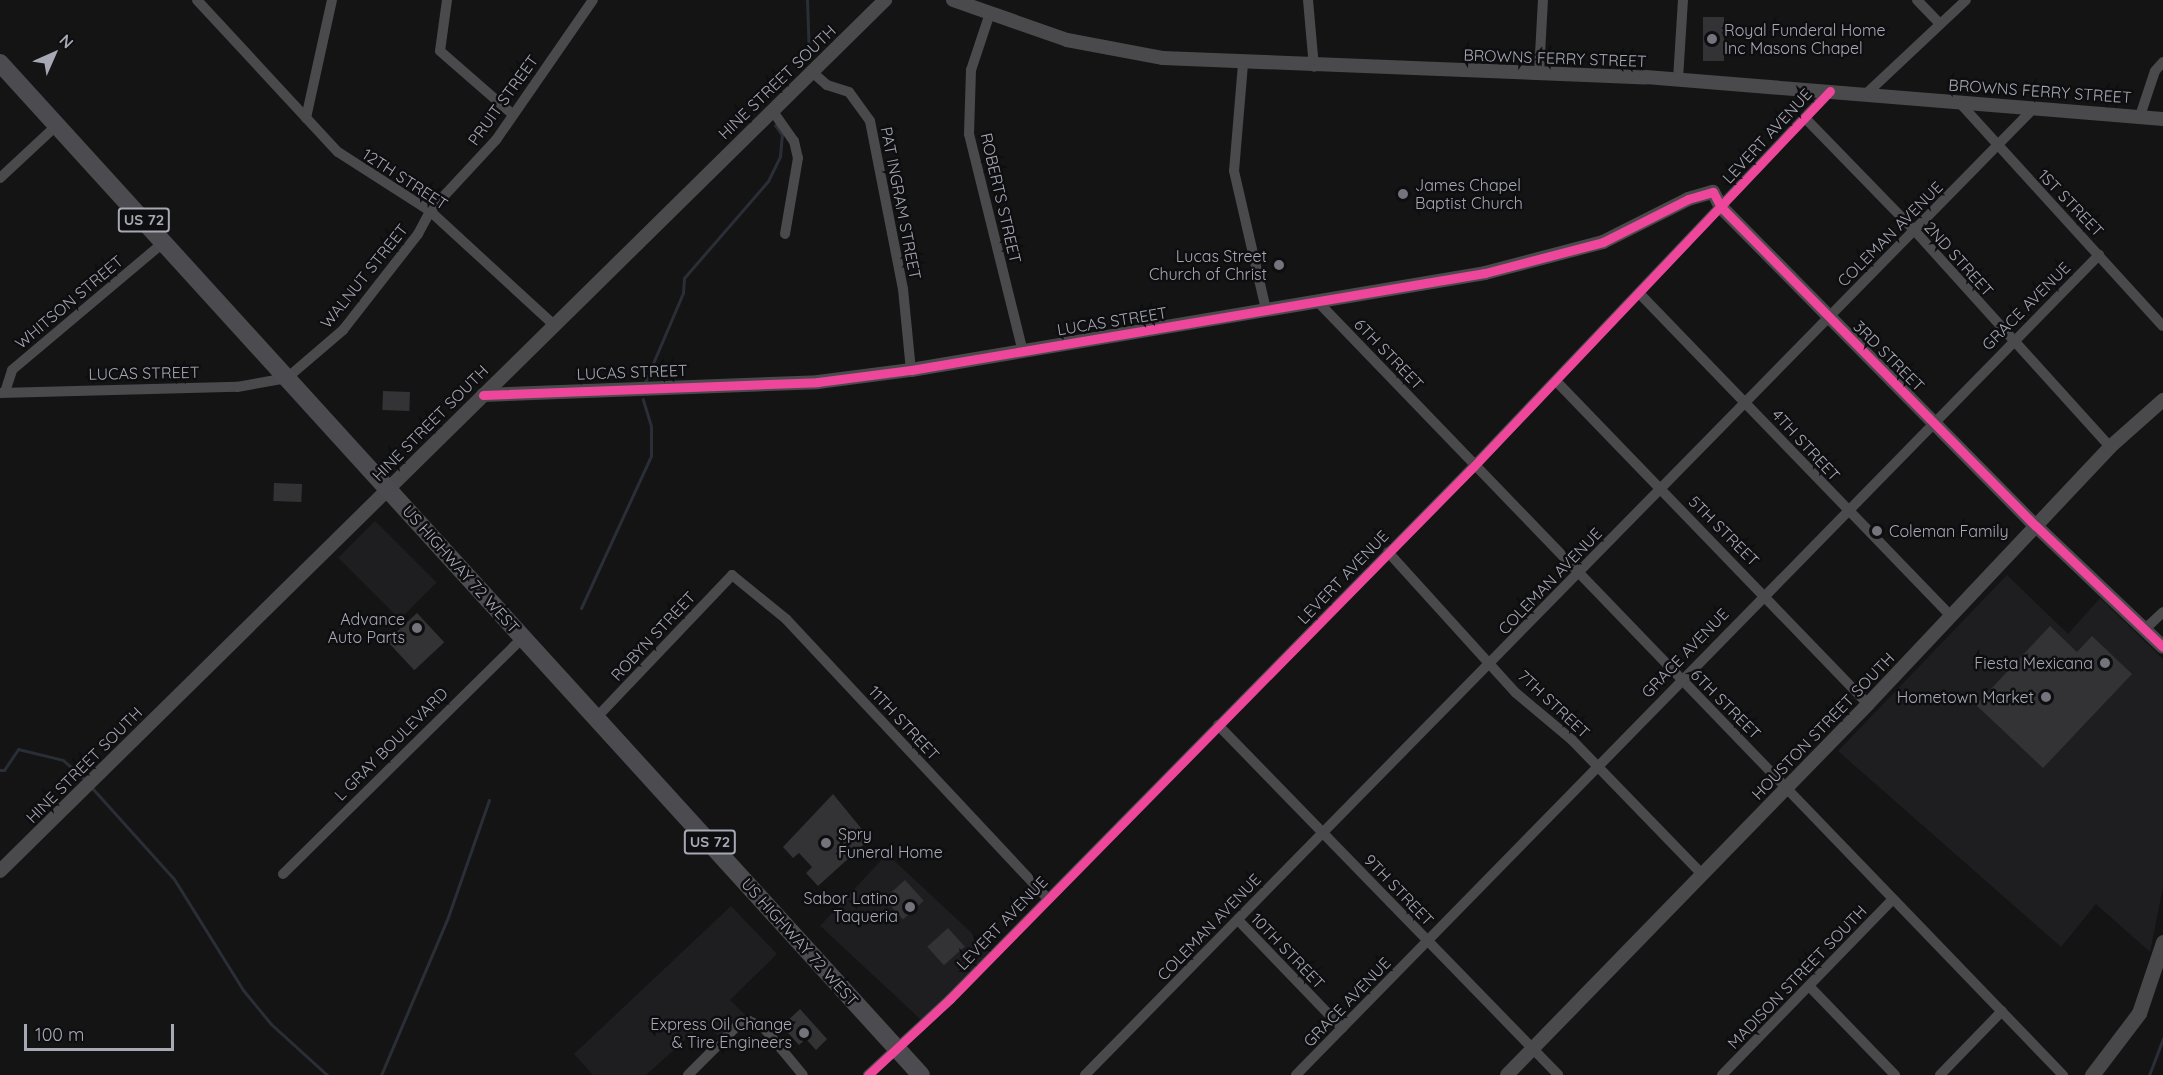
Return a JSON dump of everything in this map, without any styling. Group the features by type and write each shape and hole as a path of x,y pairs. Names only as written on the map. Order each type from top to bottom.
{"highway":[{"name":"US HIGHWAY 72 WEST","path":"0,63 921,1075"}],"main road":[{"path":"2092,1075 2139,1013 2163,942"}],"street":[{"name":"12TH STREET","path":"197,0 306,118 358,169 430,211 554,324"},
{"path":"306,118 332,0"},
{"path":"447,0 440,51 447,61 488,89 511,113"},
{"name":"PRUIT STREET","path":"430,211 496,140 511,113 593,0"},
{"name":"HINE STREET SOUTH","path":"0,872 885,0"},
{"name":"BROWNS FERRY STREET","path":"953,0 989,16 1115,50 1243,64 1678,79 2163,119"},
{"path":"1308,0 1314,67"},
{"path":"1539,73 1543,0"},
{"path":"1678,79 1683,0"},
{"path":"1917,0 1940,24"},
{"path":"1866,94 1966,0"},
{"name":"ROBERTS STREET","path":"989,16 971,70 969,134 1023,352"},
{"path":"2140,116 2155,71 2163,62"},
{"path":"1243,64 1234,171 1266,310"},
{"name":"PAT INGRAM STREET","path":"812,72 859,100 870,122 902,280 911,370"},
{"name":"LEVERT AVENUE","path":"868,1075 1047,898 1474,466 1807,120 1830,91"},
{"name":"1ST STREET","path":"1958,102 2163,326"},
{"name":"COLEMAN AVENUE","path":"1085,1075 2035,107"},
{"path":"772,110 794,141 798,158 785,234"},
{"name":"2ND STREET","path":"1807,120 1915,231 2110,447"},
{"path":"0,178 57,125"},
{"name":"LUCAS STREET","path":"483,395 818,382 911,370 1318,302 1557,256 1626,233 1703,193 1713,192 1721,207"},
{"name":"3RD STREET","path":"1721,207 2036,526 2163,647"},
{"name":"WALNUT STREET","path":"287,378 343,330 418,234 430,211"},
{"name":"WHITSON STREET","path":"2,392 12,370 164,242"},
{"name":"GRACE AVENUE","path":"1296,1075 1764,593 1849,512 1933,422 2099,255"},
{"name":"4TH STREET","path":"1639,293 1951,616"},
{"name":"6TH STREET","path":"1318,302 1680,680 1788,787 2063,1075"},
{"name":"LUCAS STREET","path":"2,392 237,387 287,378"},
{"name":"5TH STREET","path":"1556,381 1764,593 1868,704"},
{"name":"HOUSTON STREET SOUTH","path":"1507,1075 1868,704 2110,447 2163,400"},
{"name":"7TH STREET","path":"1388,552 1516,693 1598,766 1703,875"},
{"name":"ROBYN STREET","path":"597,717 732,575"},
{"name":"11TH STREET","path":"732,575 786,619 1047,898"},
{"path":"2145,629 2163,612"},
{"name":"L GRAY BOULEVARD","path":"283,874 523,637"},
{"name":"9TH STREET","path":"1218,725 1558,1075"},
{"name":"MADISON STREET SOUTH","path":"1722,1075 1893,899"},
{"name":"10TH STREET","path":"1238,920 1342,1028"},
{"path":"1809,986 1895,1075"},
{"path":"1940,1075 2002,1011"},
{"path":"688,1075 738,1026 749,1021 763,1028 803,1075"}],"shaded area":[{"path":"375,521 437,583 400,619 338,558"},
{"path":"2007,575 2068,634 2100,598 2163,659 2163,887 2150,952 2096,904 2061,947 1838,751"},
{"path":"887,854 990,950 923,1022 820,926"},
{"path":"731,906 777,954 730,1000 746,1016 723,1040 704,1023 646,1075 593,1075 574,1054"}],"building":[{"name":"Royal Funderal Home Inc Masons Chapel","path":"1703,17 1724,17 1724,61 1703,61"},
{"path":"383,391 410,392 409,411 382,410"},
{"path":"274,483 302,484 301,502 273,501"},
{"name":"Advance Auto Parts","path":"417,613 444,642 414,670 387,641"},
{"name":"Hometown Market","path":"2050,626 2077,652 2092,636 2132,674 2043,768 1976,705"},
{"name":"Spry Funeral Home","path":"833,794 870,839 818,886 806,873 812,867 799,853 793,858 783,847"},
{"path":"905,880 924,901 903,920 884,899"},
{"path":"948,928 965,947 944,965 927,947"},
{"name":"Express Oil Change & Tire Engineers","path":"800,1009 827,1039 816,1050 806,1039 799,1045 782,1026"}],"waterway":[{"path":"807,0 809,58"},
{"path":"645,382 683,293 684,278 768,181 780,156 782,135 775,125"},
{"path":"581,608 651,456 651,426 643,399"},
{"path":"0,770 4,770 18,749 63,760 84,779"},
{"path":"93,789 174,879 243,990 271,1024 327,1075"},
{"path":"381,1075 448,917 489,800"},
{"path":"2149,1075 2163,1039"}],"cycle path":[{"path":"868,1075 950,999 1474,466 1830,91"},
{"path":"483,395 818,382 911,370 1485,273 1603,242 1688,199 1713,192 1721,207 2036,526 2163,647"}],"place":[{"name":"Royal Funderal Home Inc Masons Chapel","path":"1712,39"},
{"name":"James Chapel Baptist Church","path":"1403,194"},
{"name":"Lucas Street Church of Christ","path":"1279,265"},
{"name":"Coleman Family","path":"1877,531"},
{"name":"Advance Auto Parts","path":"417,628"},
{"name":"Fiesta Mexicana","path":"2105,663"},
{"name":"Hometown Market","path":"2046,697"},
{"name":"Spry Funeral Home","path":"826,843"},
{"name":"Sabor Latino Taqueria","path":"910,907"},
{"name":"Express Oil Change & Tire Engineers","path":"804,1033"}]}
